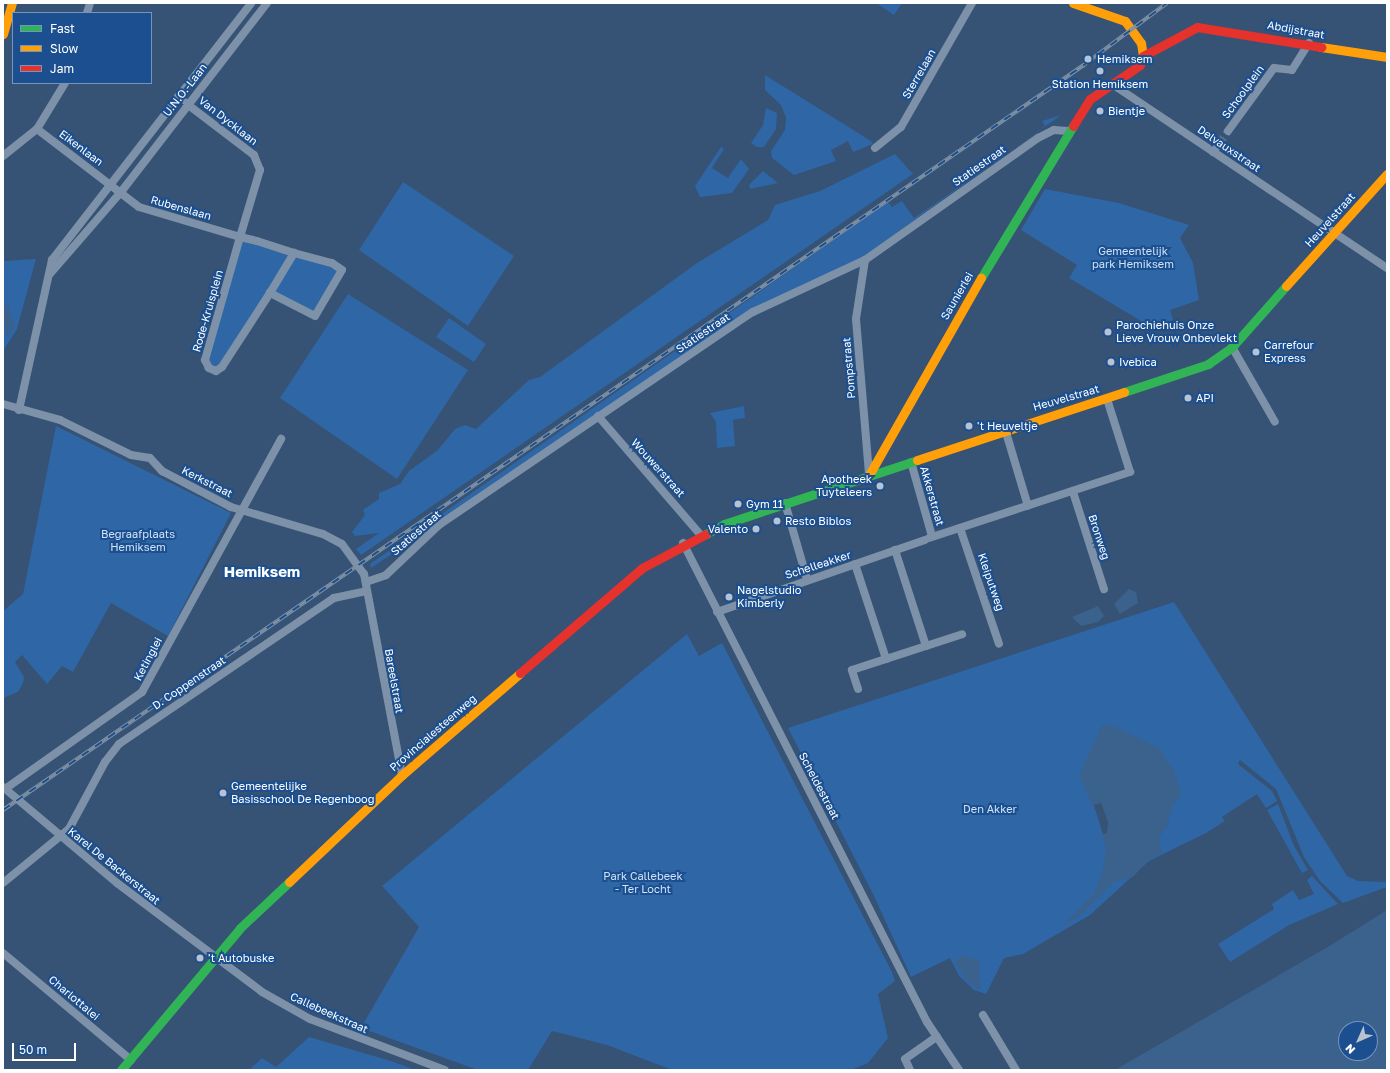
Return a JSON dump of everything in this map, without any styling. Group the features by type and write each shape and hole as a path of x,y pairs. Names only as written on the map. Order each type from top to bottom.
{"main road":[{"path":"3,34 12,3"},
{"path":"1073,3 1125,21 1141,43 1143,56"},
{"name":"Abdijstraat","path":"1143,56 1184,31 1202,27 1386,56"},
{"name":"Saunierlei","path":"869,475 1084,104 1140,65 1143,56"},
{"name":"Heuvelstraat","path":"683,543 700,534 785,503 911,462 1005,429 1107,399 1189,372 1222,356 1232,347 1387,174"},
{"name":"Provincialesteenweg","path":"121,1070 131,1060 214,958 402,775 642,568 683,543"}],"street":[{"name":"U.N.O.-Laan","path":"19,410 48,278 56,254 251,3"},
{"name":"U.N.O.-Laan","path":"48,278 121,192 267,3"},
{"name":"Sterrelaan","path":"874,148 901,127 972,3"},
{"name":"Schoolplein","path":"1228,131 1274,68 1292,70 1308,43"},
{"path":"3,156 37,129 55,105 65,84"},
{"name":"Delvauxstraat","path":"1112,84 1387,268"},
{"name":"Van Dycklaan","path":"178,97 258,160 260,170 240,237"},
{"name":"Eikenlaan","path":"37,129 111,184"},
{"name":"Statiestraat","path":"366,586 386,575 439,525 753,312 865,260 1038,138 1054,130 1068,131"},
{"path":"1213,152 1219,144"},
{"path":"111,184 121,192"},
{"name":"Rubenslaan","path":"121,192 139,207 240,237"},
{"path":"240,237 338,265 342,270 339,281 315,316 270,293"},
{"name":"Rode-Kruisplein","path":"240,237 205,360 209,368 216,371 222,367 270,293 294,252"},
{"name":"Pompstraat","path":"865,260 856,319 869,475"},
{"path":"1232,347 1275,422"},
{"name":"Schelleakker","path":"717,612 807,579 1130,472 1107,399"},
{"name":"Kerkstraat","path":"3,404 19,410 60,420 132,455 150,458 162,471 240,510 333,538 357,561 366,586"},
{"name":"Wouwerstraat","path":"598,416 700,534"},
{"path":"1005,429 1028,506"},
{"name":"Ketinglei","path":"4,788 142,692 240,510 281,439"},
{"name":"Akkerstraat","path":"911,462 929,538"},
{"name":"Bronweg","path":"1073,492 1104,589"},
{"path":"785,503 807,579"},
{"name":"Kleiputweg","path":"960,528 999,644"},
{"name":"Scheldestraat","path":"683,543 717,612 937,1038 959,1070"},
{"path":"895,550 926,646"},
{"path":"855,564 886,659"},
{"name":"Bareelstraat","path":"366,586 402,775"},
{"name":"D. Coppenstraat","path":"61,838 120,744 334,598 366,586"},
{"path":"858,689 852,670 962,634"},
{"name":"Karel De Backerstraat","path":"4,788 61,838 214,958"},
{"path":"3,883 61,838"},
{"name":"Charlottalei","path":"3,953 131,1060"},
{"name":"Callebeekstraat","path":"214,958 291,1010 445,1070"},
{"path":"982,1015 1016,1070"},
{"path":"910,1070 905,1059 937,1038"}],"green space":[{"path":"876,3 902,3 894,15"},
{"path":"765,75 871,141 873,144 853,152 848,141 831,150 836,161 794,175 772,158 771,151 785,130 786,118 781,105 765,90"},
{"path":"766,108 777,113 776,129 764,147 757,147 751,143 763,125"},
{"path":"1061,115 994,163 990,157 1001,150 1005,155 1045,126 1042,121"},
{"path":"721,147 724,149 712,168 728,178 741,159 749,169 732,193 700,197 695,186"},
{"path":"895,154 913,174 361,555 356,549 379,533 355,536 352,532 365,515 363,510 379,499 379,493 400,484 409,471 438,450 455,429 465,425 476,429 529,380 540,377 697,263 768,220 775,205 820,191"},
{"path":"992,164 864,256 754,309 371,568 370,564 888,202 892,207 902,201 914,218"},
{"path":"763,171 778,183 750,189 749,185"},
{"path":"403,182 514,256 468,326 359,250"},
{"name":"Gemeentelijk park Hemiksem","path":"1045,189 1119,203 1189,225 1180,238 1193,263 1199,300 1170,310 1173,320 1151,327 1069,278 1077,265 1021,230"},
{"path":"240,237 342,270 319,313 270,293 216,371 207,364"},
{"path":"36,259 17,329 3,351 3,261"},
{"path":"348,294 468,370 397,479 280,398"},
{"path":"449,318 486,344 474,362 436,337"},
{"path":"744,406 745,418 733,420 735,446 717,448 716,422 710,413"},
{"name":"Begraafplaats Hemiksem","path":"56,426 231,513 168,636 111,603 73,672 62,666 47,684 22,655 15,662 24,677 23,683 18,692 3,698 3,611 23,594"},
{"name":"Den Akker","path":"1174,602 1347,876 1358,881 1387,882 1387,887 1343,903 1320,881 1304,857 1276,789 1240,760 1238,764 1272,791 1277,801 1266,808 1257,794 1222,817 1225,821 1206,833 1149,861 1090,915 1023,954 1004,958 986,994 974,990 959,976 950,958 911,977 874,896 788,728"},
{"name":"Park Callebeek - Ter Locht","path":"687,634 699,656 722,643 892,972 895,981 878,994 888,1038 868,1063 851,1070 672,1070 607,1045 552,1031 528,1070 478,1070 361,1028 419,927 382,886"},
{"path":"1278,804 1294,846 1308,870 1302,873 1267,810"},
{"path":"1312,876 1338,904 1289,925 1230,962 1218,944 1274,909 1272,904 1293,890 1299,900 1314,894 1307,880"},
{"path":"309,1037 391,1061 416,1070 249,1070 262,1058 276,1067"}],"shaded area":[{"path":"9,305 14,327 6,337 3,307"},
{"path":"1129,589 1136,592 1138,603 1120,614 1114,604"},
{"path":"1098,606 1104,616 1098,622 1081,626 1072,617"},
{"path":"1109,724 1159,748 1174,771 1181,795 1173,804 1167,826 1159,837 1162,853 1148,860 1133,877 1114,882 1079,916 1061,927 1094,894 1103,872 1106,849 1099,819 1079,775 1102,726"},
{"path":"1387,910 1387,1070 1115,1070 1331,945"},
{"path":"963,955 979,961 980,990 966,980 955,962"}],"pier":[{"path":"1101,803 1108,822 1107,833 1103,834 1094,805"}],"tunnel":[{"path":"1219,144 1228,131"}],"railway":[{"path":"3,810 1085,64 1167,3"}],"traffic: fast":[{"path":"981,278 1073,126"},
{"path":"1124,392 1208,364 1232,347 1286,286"},
{"path":"706,534 724,524 917,460"},
{"path":"121,1070 240,928 289,882"}],"traffic: slow":[{"path":"3,34 12,3"},
{"path":"1073,3 1125,21 1141,43 1143,56"},
{"path":"1321,47 1387,57"},
{"path":"1286,286 1387,174"},
{"path":"869,475 981,278"},
{"path":"917,460 1124,392"},
{"path":"289,882 402,775 520,673"}],"traffic: jam":[{"path":"1073,126 1090,99 1140,65 1143,56 1197,27 1321,47"},
{"path":"520,673 642,568 706,534"}],"place":[{"name":"Hemiksem","path":"1088,59"},
{"name":"Station Hemiksem","path":"1100,71"},
{"name":"Bientje","path":"1100,111"},
{"name":"Parochiehuis Onze Lieve Vrouw Onbevlekt","path":"1108,332"},
{"name":"Carrefour Express","path":"1256,352"},
{"name":"Ivebica","path":"1111,362"},
{"name":"API","path":"1188,398"},
{"name":"'t Heuveltje","path":"969,426"},
{"name":"Apotheek Tuyteleers","path":"880,486"},
{"name":"Gym 11","path":"738,504"},
{"name":"Resto Biblos","path":"777,521"},
{"name":"Valento","path":"756,529"},
{"name":"Nagelstudio Kimberly","path":"729,597"},
{"name":"Gemeentelijke Basisschool De Regenboog","path":"223,793"},
{"name":"'t Autobuske","path":"200,958"}],"district":[{"name":"Hemiksem","path":"262,572"}]}
